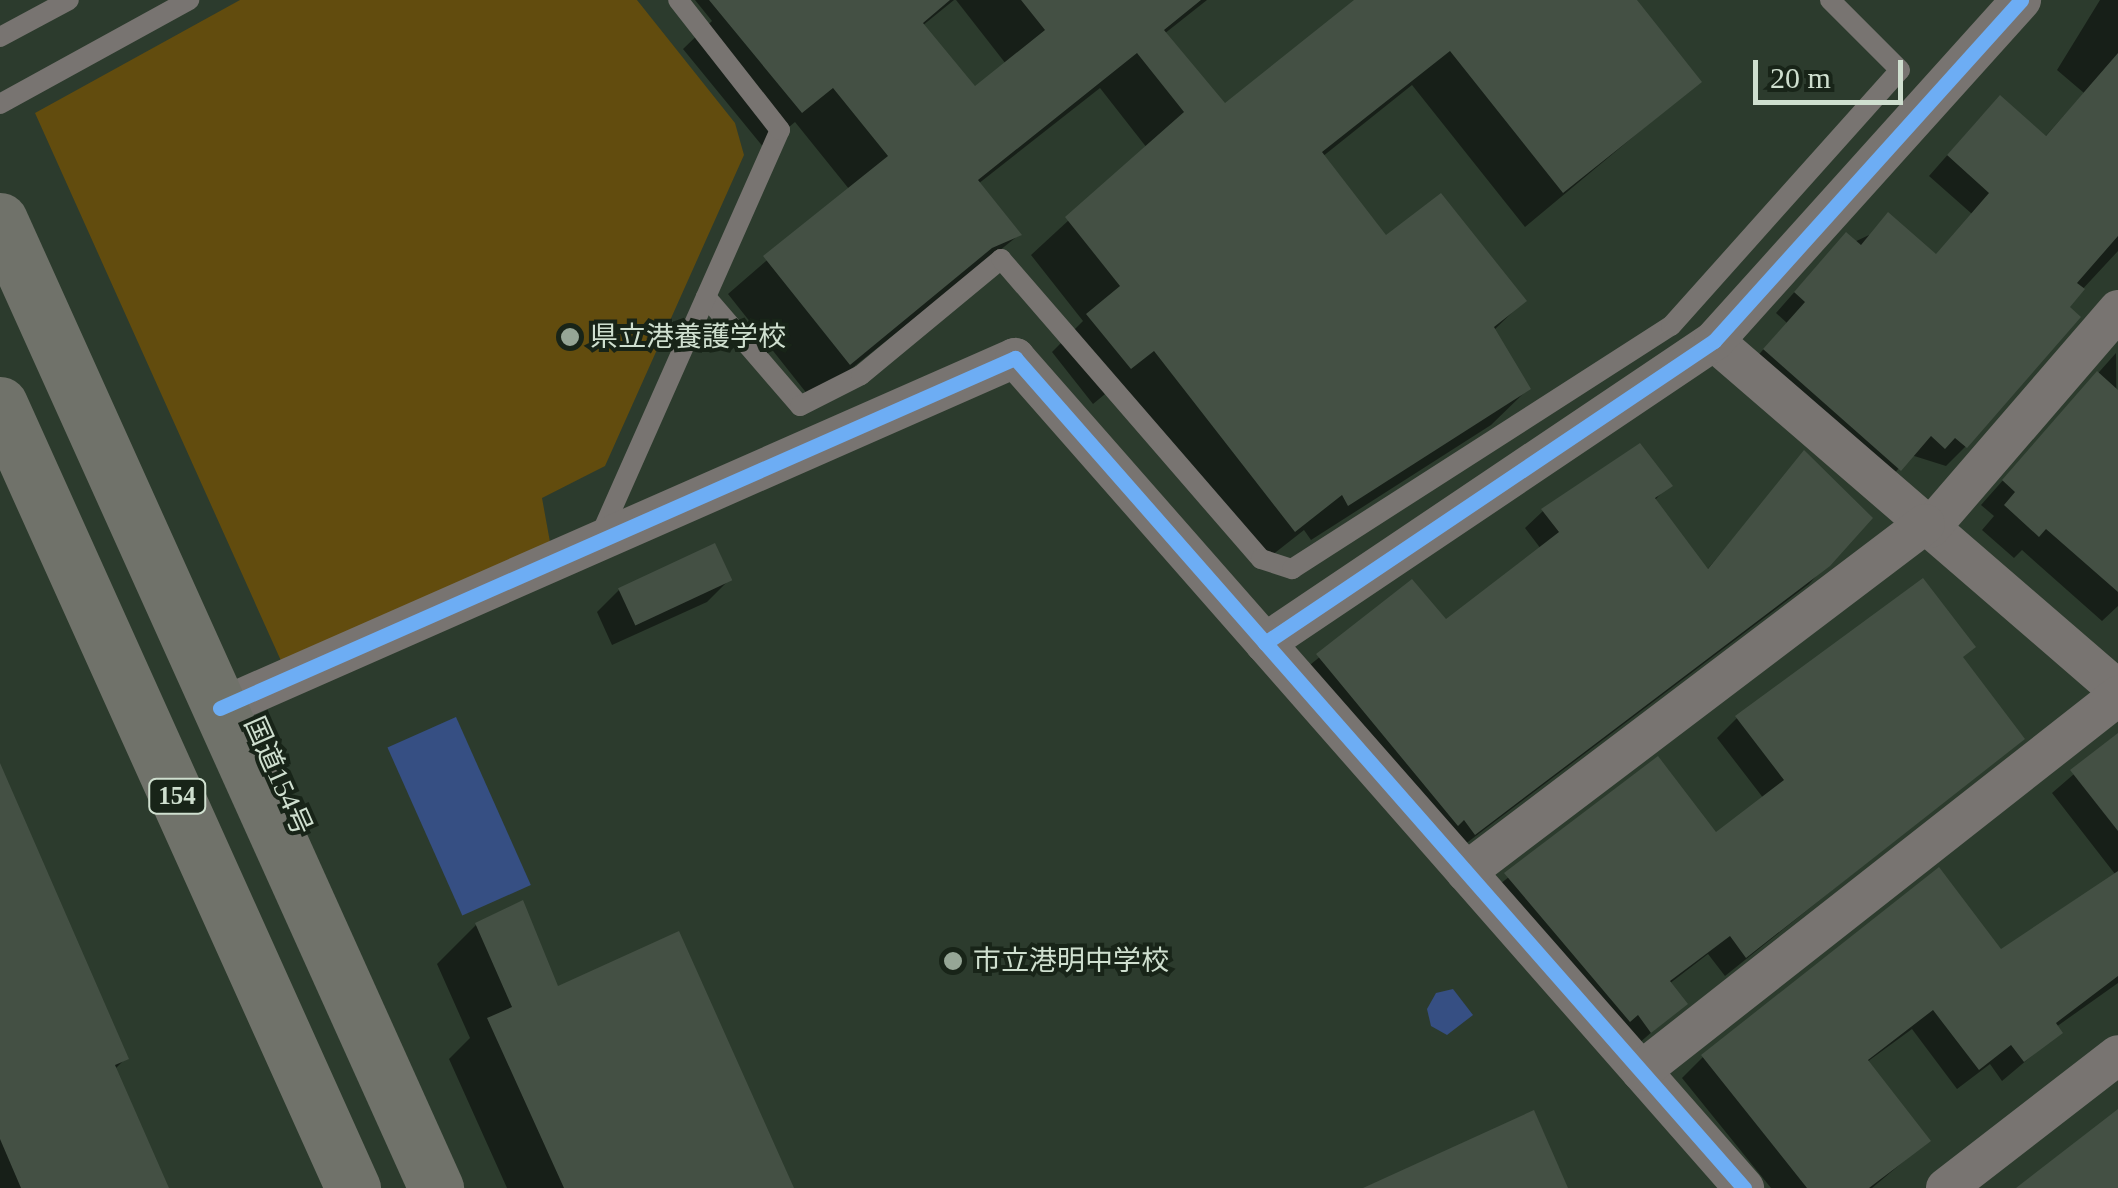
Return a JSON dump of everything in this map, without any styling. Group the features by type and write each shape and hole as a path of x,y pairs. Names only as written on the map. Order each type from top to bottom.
{"highway":[{"name":"国道154号","path":"0,220 436,1188"},
{"name":"154","path":"0,404 354,1188"}],"street":[{"path":"1265,643 1714,341 2021,0"},
{"path":"1466,872 1928,526 2118,310"},
{"path":"1640,1070 2118,693 1714,341"},
{"path":"220,708 1015,358 1744,1188"},
{"path":"1946,1188 2118,1056"}],"lane":[{"path":"0,37 70,0"},
{"path":"0,104 189,0"},
{"path":"597,543 780,130 678,0"},
{"path":"706,297 800,406 861,375 1001,259 1262,559 1292,568 1671,326 1900,70 1830,0"}],"shaded area":[{"path":"240,0 637,0 735,123 744,155 605,466 542,498 550,542 282,663 35,113"}],"water":[{"path":"456,717 531,885 462,916 387,748"},
{"path":"1453,989 1473,1015 1447,1035 1431,1026 1427,1009 1436,993"}],"building":[{"path":"709,0 950,0 923,23 975,86 1045,30 1021,0 1201,0 1164,30 1225,103 1354,0 1637,0 1702,82 1563,193 1450,51 1322,152 1386,235 1441,193 1527,301 1494,327 1531,389 1348,506 1342,495 1295,532 1154,351 1131,369 1086,314 1120,286 1065,217 1184,112 1137,53 978,180 1022,235 992,248 850,365 763,256 888,156 833,88 802,113"},
{"path":"2118,53 2118,236 2077,283 2085,289 2070,307 2081,317 1967,448 1955,438 1945,449 1931,436 1901,471 1763,349 1805,302 1794,292 1846,232 1861,245 1888,212 1936,254 1989,193 1947,155 2000,95 2046,136"},
{"path":"2097,371 2118,390 2118,592 2046,529 2039,537 2004,505 2015,492 2002,480"},
{"path":"1640,443 1673,486 1655,498 1708,569 1804,450 1873,518 1830,566 1475,835 1464,820 1458,826 1316,654 1412,579 1446,619 1559,532 1541,509"},
{"path":"715,543 732,580 635,625 618,588"},
{"path":"1923,578 1976,647 1963,657 2025,739 1746,958 1730,936 1670,981 1688,1004 1651,1033 1638,1015 1630,1022 1504,873 1658,756 1716,832 1784,780 1735,716"},
{"path":"2118,733 2118,831 2070,770"},
{"path":"0,763 129,1059 115,1065 169,1188 21,1188 0,1139"},
{"path":"1939,867 2001,949 2118,871 2118,976 2056,1023 2063,1033 2024,1062 2011,1045 1979,1070 1933,1010 1868,1060 1931,1141 1869,1188 1807,1188 1701,1055"},
{"path":"523,900 558,986 679,931 794,1188 564,1188 487,1018 512,1007 475,923"},
{"path":"2118,1109 2118,1188 2016,1188"},
{"path":"1534,1110 1568,1188 1363,1188"}],"cycle path":[{"path":"1265,643 1714,341 2021,0"},
{"path":"220,708 1015,358 1744,1188"}],"place":[{"name":"県立港養護学校","path":"570,337"},
{"name":"市立港明中学校","path":"953,961"}]}
